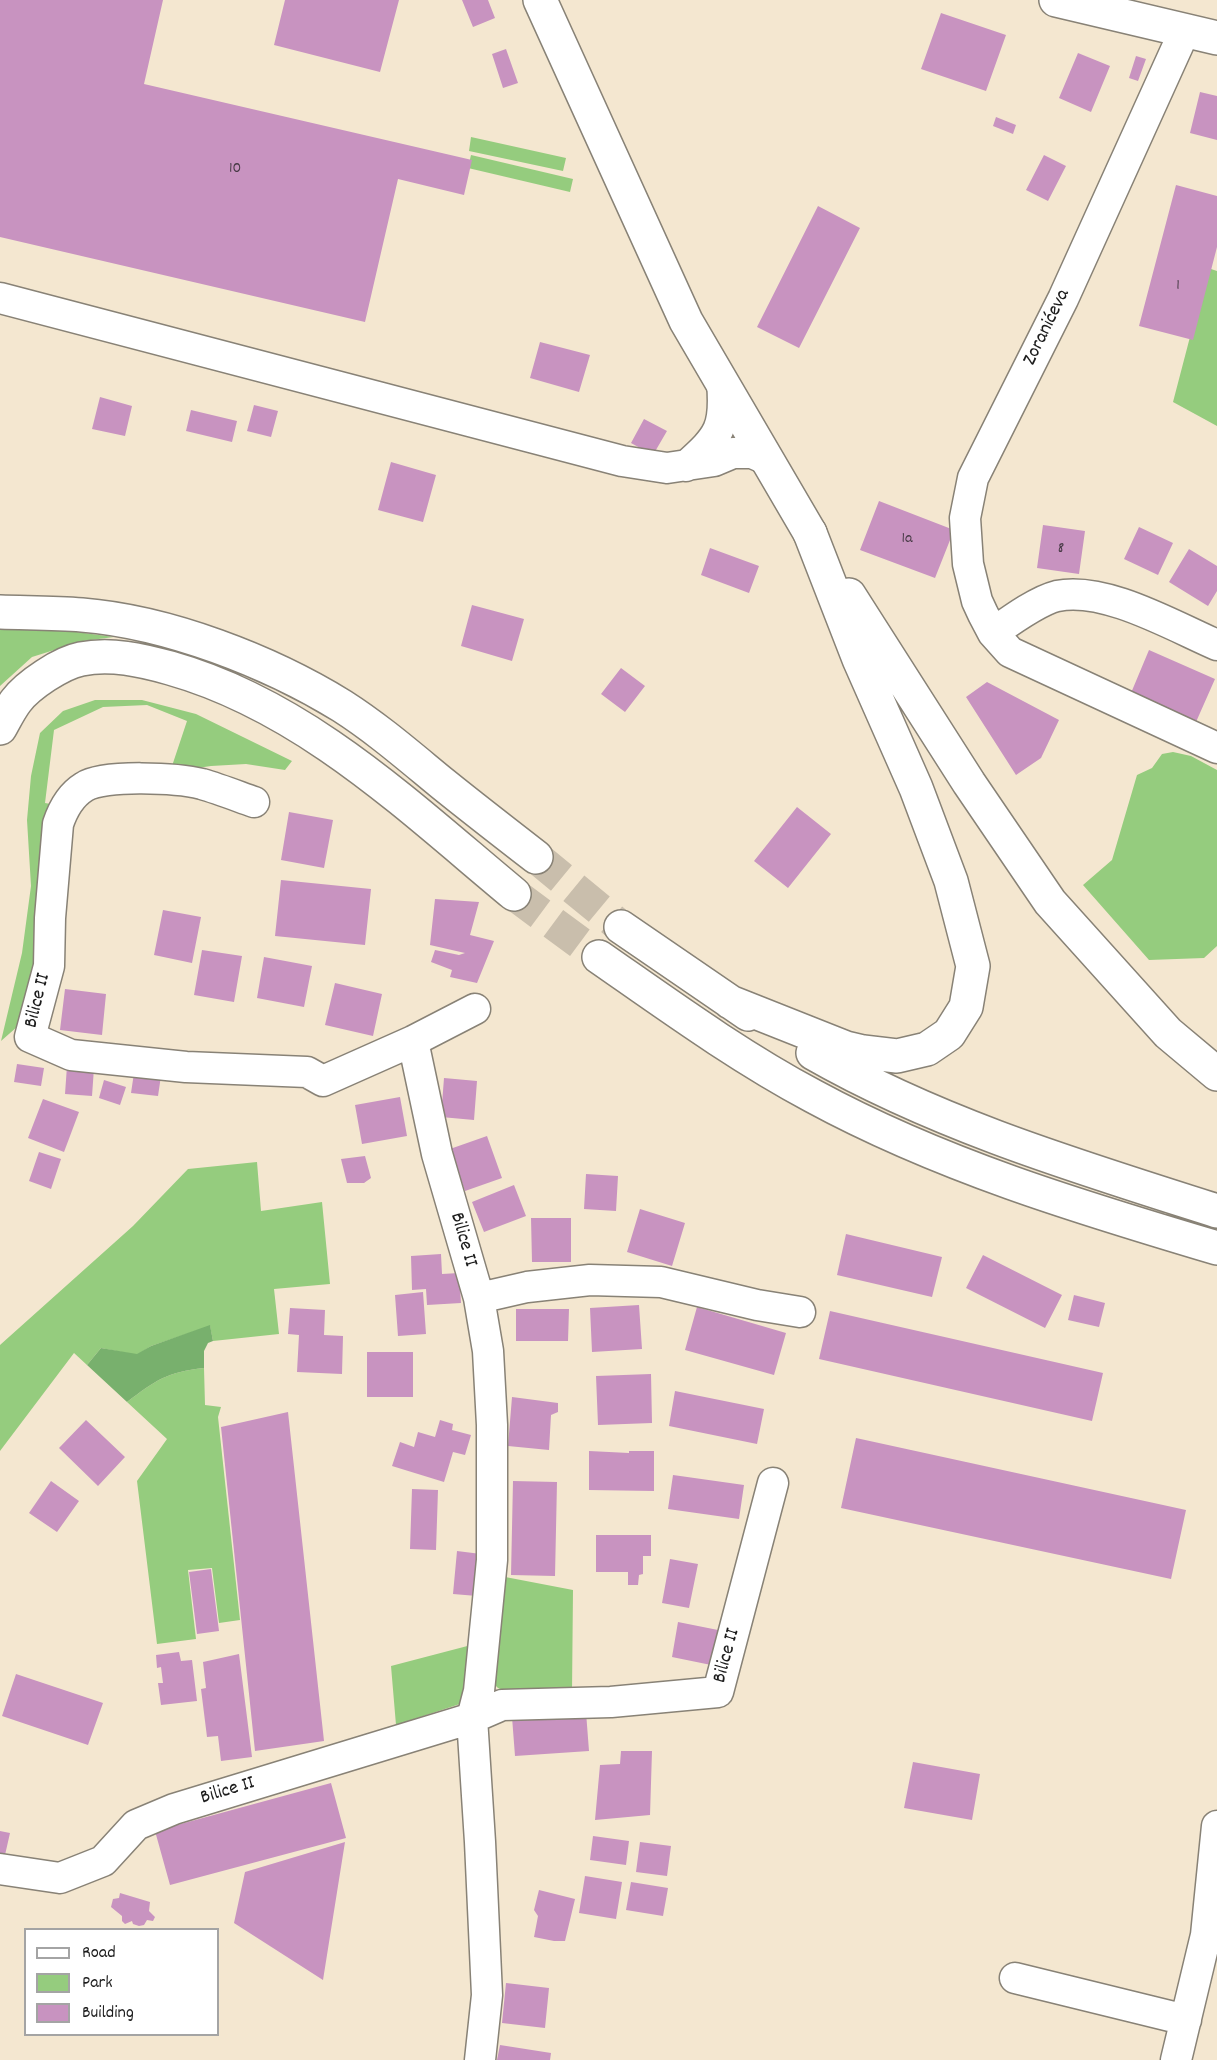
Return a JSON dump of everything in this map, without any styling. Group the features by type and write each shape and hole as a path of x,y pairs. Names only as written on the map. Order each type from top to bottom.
{"main road":[{"path":"1056,0 1217,38"},
{"path":"547,7 686,321 810,533 969,783 1050,902 1168,1033 1217,1074"},
{"path":"730,1002 846,1048 863,1053 897,1056 927,1048 949,1034 966,1006 974,966 951,881 920,798 859,659 810,533"},
{"path":"0,612 83,615 125,621 205,642 302,684 342,706 381,733 536,857"},
{"path":"0,728 17,700 46,675 79,659 114,656 151,662 199,676 250,698 293,722 352,761 514,894"},
{"path":"621,927 765,1025 836,1066 921,1106 1045,1156 1217,1212"},
{"path":"598,957 718,1039 812,1096 894,1135 959,1164 1022,1187 1217,1248"}],"street":[{"name":"Zoranićeva","path":"1002,642 976,601 968,564 965,518 973,478 1063,299 1185,30"},
{"path":"0,297 622,461 667,468 714,460 733,453 752,453 768,460"},
{"path":"686,466 710,445 718,430 725,410 722,382"},
{"path":"1217,645 1122,603 1088,595 1056,596 1024,612 1002,642 1217,748"},
{"name":"Bilice II","path":"254,802 200,783 132,778 102,781 85,786 70,799 62,811 58,824 48,966 30,1037 71,1055 186,1067 307,1072 323,1081 413,1041 475,1009"},
{"name":"Bilice II","path":"413,1041 437,1154 479,1298 488,1351 492,1425 492,1560 479,1691 472,1718 487,1995 480,2060"},
{"path":"479,1298 527,1287 590,1280 661,1282 757,1305 800,1312"},
{"name":"Bilice II","path":"0,1869 60,1878 103,1862 136,1825 174,1809 472,1718 502,1705 611,1702 718,1692 773,1483"},
{"path":"1176,2060 1212,1936 1217,1826"},
{"path":"1015,1978 1186,2020"}],"green space":[{"path":"471,137 566,158 563,171 469,151"},
{"path":"471,155 573,179 570,192 468,168"},
{"path":"1208,268 1217,271 1217,426 1173,402"},
{"path":"0,626 114,637 83,641 32,657 0,686"},
{"path":"95,700 142,700 196,714 292,761 285,770 246,764 170,772 187,721 147,705 103,707 54,730 45,803 56,805 41,950 26,1019 1,1041 22,953 31,886 27,820 31,776 40,733 63,711"},
{"path":"1173,752 1191,756 1217,770 1217,946 1204,958 1149,960 1083,885 1112,860 1137,775 1152,768 1162,754"},
{"path":"257,1162 261,1211 322,1202 330,1284 274,1289 279,1334 213,1341 210,1326 151,1346 137,1355 101,1348 87,1365 74,1353 0,1451 0,1345 133,1226 188,1169"},
{"path":"210,1325 213,1341 208,1343 204,1351 204,1368 162,1378 127,1402 87,1365 101,1348 137,1354 151,1346"},
{"path":"204,1368 205,1405 221,1407 218,1417 240,1620 219,1623 212,1568 188,1570 196,1639 157,1644 137,1481 167,1439 127,1402 162,1378"},
{"path":"500,1576 573,1590 572,1692 514,1696 498,1688 492,1682"},
{"path":"475,1644 469,1701 396,1725 391,1666"}],"building":[{"path":"0,0 163,0 144,84 472,160 464,195 398,179 365,322 0,237"},
{"path":"285,0 399,0 380,72 274,45"},
{"path":"462,0 488,0 495,18 473,27"},
{"path":"941,13 1006,35 986,91 921,69"},
{"path":"506,49 518,83 503,88 492,54"},
{"path":"1078,53 1110,66 1091,112 1059,98"},
{"path":"1136,56 1146,59 1138,81 1129,78"},
{"path":"1200,92 1217,96 1217,140 1190,133"},
{"path":"996,117 1016,125 1013,134 993,126"},
{"path":"1044,155 1066,166 1048,201 1026,190"},
{"path":"1176,185 1217,196 1217,247 1193,340 1139,326"},
{"path":"818,206 860,228 799,348 757,327"},
{"path":"540,342 590,355 579,392 530,378"},
{"path":"100,397 132,406 125,436 92,429"},
{"path":"254,405 278,411 271,437 247,431"},
{"path":"191,410 237,421 232,442 186,431"},
{"path":"644,419 667,431 653,455 631,443"},
{"path":"391,462 436,475 423,522 378,510"},
{"path":"879,501 954,530 935,578 860,550"},
{"path":"1043,525 1085,531 1079,574 1037,568"},
{"path":"1139,527 1173,543 1158,575 1124,559"},
{"path":"710,548 759,566 749,593 701,575"},
{"path":"1189,549 1217,566 1217,591 1208,606 1169,582"},
{"path":"472,605 524,619 512,661 461,646"},
{"path":"1149,650 1215,679 1196,722 1131,693"},
{"path":"621,668 645,686 625,712 601,694"},
{"path":"987,682 1059,720 1041,758 1016,775 966,697"},
{"path":"797,807 831,834 788,888 754,861"},
{"path":"289,812 333,820 324,868 281,860"},
{"path":"281,880 371,889 365,945 275,936"},
{"path":"435,899 479,902 470,935 494,941 477,983 450,977 452,970 431,962 435,950 459,955 465,953 430,945"},
{"path":"163,910 201,917 192,963 154,955"},
{"path":"202,950 242,956 234,1002 194,995"},
{"path":"264,957 312,966 304,1007 257,998"},
{"path":"335,983 382,994 373,1036 325,1025"},
{"path":"65,989 106,994 102,1035 60,1030"},
{"path":"17,1064 44,1068 41,1086 14,1082"},
{"path":"67,1066 94,1068 92,1096 65,1094"},
{"path":"134,1073 161,1076 158,1096 131,1093"},
{"path":"444,1078 477,1081 474,1120 441,1117"},
{"path":"104,1080 126,1087 120,1105 99,1098"},
{"path":"400,1097 407,1136 362,1144 355,1105"},
{"path":"43,1099 79,1112 64,1152 28,1138"},
{"path":"487,1136 502,1178 465,1191 450,1149"},
{"path":"39,1152 61,1159 51,1189 29,1181"},
{"path":"365,1156 371,1178 364,1183 347,1183 341,1159"},
{"path":"586,1174 618,1176 616,1211 584,1209"},
{"path":"514,1185 526,1216 484,1232 472,1202"},
{"path":"640,1209 685,1223 672,1266 627,1252"},
{"path":"531,1218 571,1218 571,1262 532,1262"},
{"path":"846,1234 942,1257 932,1297 837,1275"},
{"path":"441,1254 442,1274 459,1273 461,1303 427,1305 426,1289 412,1290 411,1256"},
{"path":"983,1255 1062,1295 1045,1328 966,1288"},
{"path":"423,1292 426,1334 398,1336 395,1295"},
{"path":"1074,1295 1105,1303 1099,1327 1068,1320"},
{"path":"639,1305 642,1349 592,1352 590,1308"},
{"path":"697,1307 786,1333 774,1375 685,1350"},
{"path":"290,1308 325,1310 324,1335 343,1336 342,1374 297,1372 299,1335 288,1334"},
{"path":"516,1309 569,1309 568,1341 516,1341"},
{"path":"830,1311 1103,1373 1092,1421 819,1359"},
{"path":"367,1352 413,1352 413,1397 367,1397"},
{"path":"651,1374 652,1423 598,1425 596,1376"},
{"path":"675,1391 764,1409 757,1444 669,1426"},
{"path":"512,1397 558,1403 558,1412 551,1415 549,1450 508,1446"},
{"path":"288,1412 324,1741 255,1751 221,1427"},
{"path":"86,1420 125,1457 98,1486 59,1448"},
{"path":"440,1420 453,1424 452,1430 471,1435 465,1455 453,1452 444,1482 392,1466 400,1442 414,1447 418,1432 435,1437"},
{"path":"856,1438 1186,1510 1171,1579 841,1508"},
{"path":"589,1451 629,1453 629,1451 654,1451 654,1491 589,1490"},
{"path":"673,1475 744,1485 739,1519 668,1509"},
{"path":"51,1481 79,1501 57,1532 29,1513"},
{"path":"513,1481 557,1482 555,1576 511,1575"},
{"path":"412,1489 438,1490 436,1550 410,1549"},
{"path":"596,1535 651,1535 651,1556 643,1556 643,1574 639,1575 638,1585 628,1585 628,1572 596,1572"},
{"path":"457,1551 481,1554 477,1596 453,1594"},
{"path":"670,1559 698,1564 689,1608 662,1603"},
{"path":"211,1569 219,1631 197,1634 189,1572"},
{"path":"678,1622 723,1631 716,1666 672,1657"},
{"path":"179,1652 181,1661 192,1660 197,1701 161,1705 158,1683 163,1683 161,1667 157,1668 156,1655"},
{"path":"239,1654 252,1757 221,1761 218,1736 207,1737 201,1689 206,1688 203,1662"},
{"path":"16,1674 103,1703 88,1745 2,1716"},
{"path":"586,1712 589,1751 515,1756 512,1717"},
{"path":"621,1751 652,1751 650,1815 595,1820 600,1765 620,1764"},
{"path":"913,1762 980,1774 972,1820 904,1808"},
{"path":"331,1783 346,1838 170,1885 155,1831"},
{"path":"0,1831 10,1833 5,1855 0,1854"},
{"path":"593,1836 629,1841 626,1865 590,1860"},
{"path":"345,1842 323,1980 234,1923 245,1872"},
{"path":"640,1842 671,1846 667,1876 636,1872"},
{"path":"585,1876 622,1882 616,1919 579,1913"},
{"path":"631,1882 668,1888 663,1916 626,1910"},
{"path":"539,1890 575,1899 565,1941 534,1937 538,1916 534,1910"},
{"path":"120,1893 150,1902 149,1911 155,1917 153,1921 147,1920 144,1925 139,1926 133,1924 132,1921 125,1924 122,1916 111,1907 113,1899 119,1898"},
{"path":"506,1983 549,1988 545,2028 502,2023"},
{"path":"500,2045 551,2053 550,2060 497,2060"}],"tunnel":[{"path":"536,857 621,927"},
{"path":"514,894 599,957"}]}
